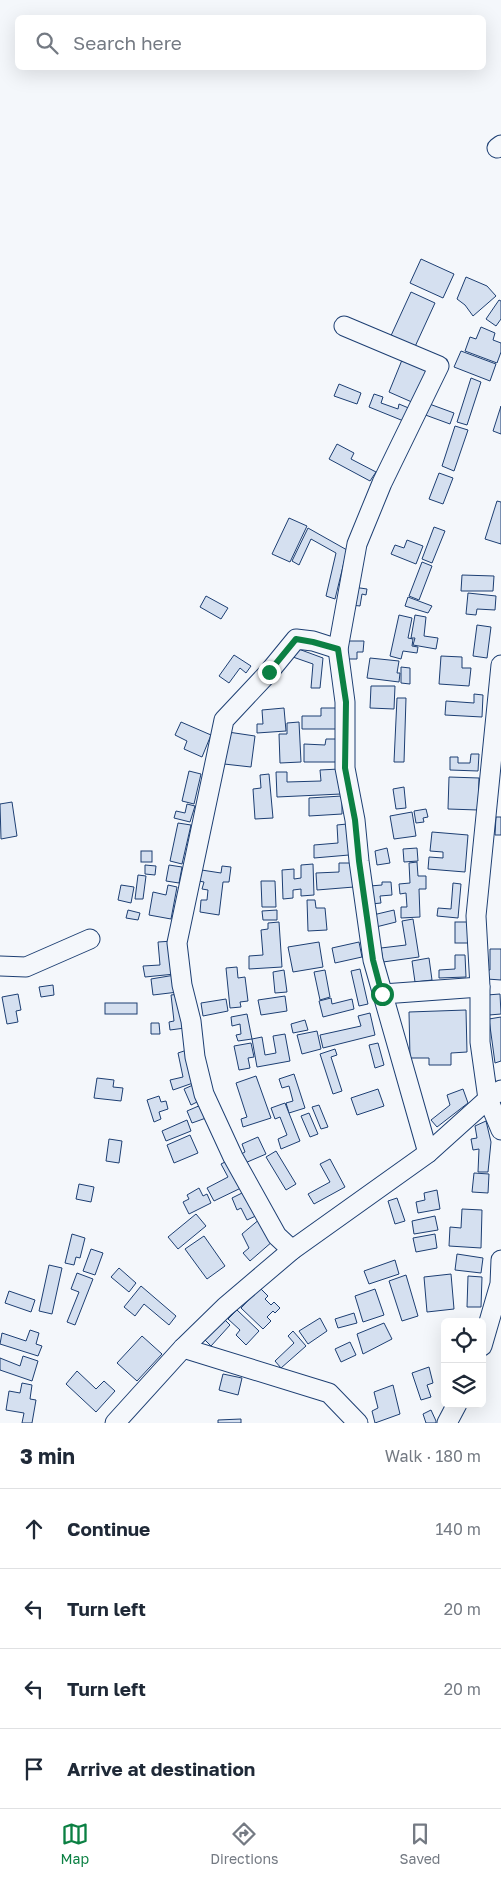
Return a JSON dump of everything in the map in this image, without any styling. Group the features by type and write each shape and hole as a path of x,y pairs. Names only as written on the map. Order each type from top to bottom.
{"street":[{"path":"344,326 439,366 382,483 357,544 338,649 346,702 345,768 355,820 373,960 428,1153"},
{"path":"292,1250 277,1236 255,1197 204,1094 191,1021 182,985 177,942 224,720 269,672 296,639 338,649"},
{"path":"501,665 476,916 480,987 480,1042 494,1094 501,1130"},
{"path":"0,966 26,967 90,938"},
{"path":"382,994 480,987"},
{"path":"115,1423 183,1348 225,1307 292,1250 428,1153 494,1094"},
{"path":"486,1332 500,1284 501,1260"},
{"path":"183,1348 329,1393 358,1423"},
{"path":"447,1423 455,1408"}],"building":[{"path":"421,259 454,274 443,298 410,283"},
{"path":"466,277 487,286 496,296 473,316 465,305 457,299"},
{"path":"411,292 435,303 413,351 389,340"},
{"path":"499,300 501,301 501,319 496,326 486,319"},
{"path":"481,327 495,333 493,340 501,343 501,352 497,363 465,351 470,337 476,339"},
{"path":"461,351 496,364 490,381 454,367"},
{"path":"402,360 427,371 414,403 389,392"},
{"path":"471,378 481,382 467,425 457,422"},
{"path":"339,384 361,393 357,404 334,396"},
{"path":"374,394 383,397 381,403 398,409 399,404 411,409 406,422 369,407"},
{"path":"424,402 454,413 450,424 420,413"},
{"path":"501,406 501,434 493,431"},
{"path":"455,426 468,430 454,471 442,466"},
{"path":"337,444 354,453 351,459 376,472 370,481 329,459"},
{"path":"439,473 453,478 443,504 429,499"},
{"path":"497,501 501,502 501,544 485,539"},
{"path":"289,518 307,526 290,562 272,554"},
{"path":"434,527 445,531 432,563 422,559"},
{"path":"308,528 347,550 335,599 326,596 336,553 311,539 299,565 292,561"},
{"path":"407,540 423,546 416,564 391,554 395,545 404,548"},
{"path":"422,562 432,566 419,600 409,596"},
{"path":"462,575 494,576 493,591 461,591"},
{"path":"353,587 367,589 366,595 362,594 360,606 351,605"},
{"path":"468,593 496,596 495,610 477,609 476,615 466,614"},
{"path":"206,596 228,608 221,619 200,607"},
{"path":"408,597 432,606 428,613 405,606"},
{"path":"399,615 412,618 408,638 413,639 412,646 418,647 417,653 403,651 401,659 390,656"},
{"path":"415,615 426,617 424,636 438,638 436,649 413,645 415,638 411,638"},
{"path":"477,625 491,627 487,658 473,656"},
{"path":"347,641 364,641 363,652 357,652 357,659 346,659"},
{"path":"293,647 323,658 320,688 311,688 313,664 290,656"},
{"path":"234,655 251,666 246,673 240,668 229,683 219,676"},
{"path":"441,656 462,657 462,668 471,668 469,686 439,684"},
{"path":"370,658 399,661 397,673 400,673 399,682 367,678"},
{"path":"401,667 410,668 410,684 401,683"},
{"path":"371,686 395,686 394,709 370,708"},
{"path":"474,694 483,695 482,717 445,715 446,701 474,703"},
{"path":"397,698 406,698 404,762 394,762"},
{"path":"284,708 286,731 257,733 257,724 263,724 262,710"},
{"path":"321,708 339,708 338,729 302,729 302,716 321,716"},
{"path":"181,722 211,735 202,757 184,749 187,741 175,735"},
{"path":"299,722 301,762 280,763 279,734 287,734 287,723"},
{"path":"228,732 255,736 251,767 224,764"},
{"path":"326,739 340,739 339,762 304,762 304,744 325,745"},
{"path":"471,754 479,754 478,771 450,770 450,757 458,757 458,763 470,763"},
{"path":"339,769 341,794 277,797 276,772 287,772 287,782 321,781 320,770"},
{"path":"189,771 201,774 194,804 182,801"},
{"path":"269,774 273,818 255,819 253,789 261,788 260,775"},
{"path":"449,777 479,778 478,810 448,809"},
{"path":"404,787 406,808 396,809 393,789"},
{"path":"342,796 342,814 309,816 309,798"},
{"path":"12,802 17,836 1,839 0,804"},
{"path":"187,804 195,806 190,822 174,818 176,811 185,813"},
{"path":"426,809 428,817 423,818 424,822 416,823 414,811"},
{"path":"412,812 416,836 394,839 390,816"},
{"path":"496,817 501,817 501,835 495,835"},
{"path":"178,823 191,825 182,864 170,861"},
{"path":"347,824 349,855 314,858 314,845 338,843 337,825"},
{"path":"432,832 468,835 465,872 428,869 429,857 443,858 443,852 430,851"},
{"path":"387,848 390,863 377,865 375,851"},
{"path":"417,848 418,861 404,862 403,849"},
{"path":"141,851 152,851 152,862 141,862"},
{"path":"417,862 418,876 426,876 426,889 419,889 420,917 401,918 401,907 407,907 406,893 400,894 399,884 410,883 409,863"},
{"path":"339,863 353,863 354,887 317,890 316,873 339,872"},
{"path":"313,864 314,895 301,896 301,889 293,890 293,898 283,899 282,870 294,869 294,879 301,878 301,865"},
{"path":"145,865 156,866 155,875 145,874"},
{"path":"169,865 182,867 179,883 166,881"},
{"path":"222,866 231,867 229,882 223,882 219,915 200,912 201,900 207,900 208,890 202,889 204,882 193,880 195,869 221,873"},
{"path":"138,875 146,876 143,899 135,899"},
{"path":"261,881 275,881 276,907 262,907"},
{"path":"382,882 391,882 392,895 380,896 381,903 371,904 370,886 382,885"},
{"path":"453,883 461,884 458,918 437,916 438,908 451,909"},
{"path":"121,885 134,887 131,903 118,900"},
{"path":"168,885 177,887 171,919 149,915 153,892 166,895"},
{"path":"307,900 315,900 316,908 325,908 327,930 308,931"},
{"path":"128,910 140,913 138,920 126,918"},
{"path":"277,910 277,920 263,920 262,911"},
{"path":"394,910 396,922 376,927 373,915"},
{"path":"413,919 419,957 383,962 381,948 406,945 402,921"},
{"path":"279,922 282,967 249,969 249,956 263,955 261,930 268,929 268,923"},
{"path":"455,922 468,922 468,943 455,943"},
{"path":"173,941 175,974 145,977 143,966 160,965 158,942"},
{"path":"319,942 323,967 293,972 288,947"},
{"path":"359,942 362,957 335,963 332,948"},
{"path":"490,949 501,949 501,980 487,979 487,970 490,970"},
{"path":"455,955 465,955 466,977 439,978 439,970 455,969"},
{"path":"429,958 432,980 415,982 412,961"},
{"path":"237,967 238,978 245,977 248,1001 240,1002 241,1007 230,1008 226,968"},
{"path":"360,969 368,1004 359,1006 351,971"},
{"path":"284,970 287,992 275,993 273,972"},
{"path":"325,970 330,997 320,1000 314,972"},
{"path":"175,975 178,992 153,995 151,979"},
{"path":"53,985 54,995 41,997 39,987"},
{"path":"18,994 21,1010 16,1011 18,1022 7,1024 2,997"},
{"path":"180,994 185,1028 170,1030 169,1022 174,1021 171,995"},
{"path":"500,994 501,1014 489,1015 487,995"},
{"path":"285,996 287,1011 261,1015 258,1000"},
{"path":"331,998 332,1004 352,999 354,1009 323,1017 319,1001"},
{"path":"226,999 228,1011 203,1016 201,1003"},
{"path":"105,1003 137,1003 137,1014 105,1014"},
{"path":"466,1010 467,1052 451,1053 451,1065 429,1065 429,1058 410,1058 409,1012"},
{"path":"370,1013 375,1035 323,1048 320,1035 361,1026 358,1016"},
{"path":"247,1014 252,1039 238,1041 236,1035 241,1034 240,1024 232,1026 231,1017"},
{"path":"501,1017 501,1061 495,1063 489,1019"},
{"path":"305,1020 308,1030 293,1033 291,1024"},
{"path":"151,1023 159,1023 160,1034 151,1034"},
{"path":"317,1031 321,1049 302,1054 297,1035"},
{"path":"285,1034 290,1061 257,1067 252,1039 262,1037 265,1055 276,1053 273,1036"},
{"path":"251,1043 254,1057 248,1058 250,1068 239,1070 234,1046"},
{"path":"378,1043 384,1065 375,1068 369,1045"},
{"path":"335,1049 337,1055 331,1057 342,1091 333,1094 320,1054"},
{"path":"187,1050 193,1083 173,1090 170,1080 183,1077 178,1053"},
{"path":"294,1074 305,1108 289,1113 286,1103 293,1101 289,1086 282,1088 279,1079"},
{"path":"256,1076 271,1118 243,1127 241,1119 247,1117 236,1083"},
{"path":"97,1078 114,1080 113,1087 123,1088 121,1101 94,1098"},
{"path":"193,1085 199,1101 191,1105 184,1089"},
{"path":"378,1089 384,1106 357,1115 351,1098"},
{"path":"463,1089 468,1103 437,1127 431,1120 450,1105 447,1095"},
{"path":"159,1096 161,1102 166,1101 168,1109 159,1112 161,1119 154,1122 147,1100"},
{"path":"285,1103 300,1141 281,1149 278,1139 287,1135 280,1117 275,1119 271,1108"},
{"path":"201,1105 206,1118 192,1123 187,1111"},
{"path":"319,1105 328,1127 321,1129 312,1107"},
{"path":"309,1113 318,1134 310,1137 301,1116"},
{"path":"187,1120 191,1131 166,1141 162,1131"},
{"path":"486,1121 491,1142 488,1172 478,1172 479,1149 473,1150 471,1139 477,1138 475,1126"},
{"path":"190,1135 198,1153 174,1163 167,1145"},
{"path":"258,1137 266,1154 245,1163 241,1154 245,1152 242,1144"},
{"path":"109,1139 122,1141 119,1163 106,1161"},
{"path":"276,1151 296,1184 286,1190 266,1157"},
{"path":"330,1159 345,1187 314,1204 308,1194 330,1182 320,1164"},
{"path":"229,1160 243,1187 214,1201 207,1188 228,1177 221,1164"},
{"path":"474,1173 489,1174 488,1193 472,1192"},
{"path":"79,1184 94,1187 91,1202 76,1199"},
{"path":"199,1188 203,1196 207,1194 211,1203 189,1214 183,1202 189,1199 187,1195"},
{"path":"248,1190 260,1214 247,1220 241,1208 237,1210 232,1198"},
{"path":"437,1190 440,1209 418,1213 416,1202 425,1200 424,1193"},
{"path":"397,1198 405,1221 395,1224 388,1201"},
{"path":"462,1209 482,1210 481,1248 449,1246 450,1227 461,1228"},
{"path":"196,1214 206,1226 178,1249 168,1237"},
{"path":"435,1216 438,1230 414,1234 412,1221"},
{"path":"261,1218 273,1241 250,1261 243,1253 249,1248 242,1234"},
{"path":"72,1234 85,1238 80,1258 76,1257 74,1265 65,1263"},
{"path":"435,1234 437,1248 416,1252 413,1238"},
{"path":"204,1236 225,1266 207,1279 185,1249"},
{"path":"91,1249 103,1253 95,1275 83,1271"},
{"path":"457,1254 483,1258 481,1273 455,1270"},
{"path":"395,1260 399,1274 369,1284 364,1271"},
{"path":"49,1265 62,1268 52,1314 39,1311"},
{"path":"119,1268 136,1283 129,1292 111,1277"},
{"path":"77,1273 93,1279 75,1325 67,1322 79,1292 71,1289"},
{"path":"451,1274 454,1309 427,1312 424,1277"},
{"path":"406,1275 418,1316 402,1321 389,1281"},
{"path":"468,1276 482,1277 481,1307 467,1307"},
{"path":"141,1286 176,1316 169,1325 144,1304 135,1316 124,1307"},
{"path":"260,1288 268,1296 265,1299 271,1305 274,1302 280,1308 275,1313 273,1311 267,1317 271,1321 263,1329 241,1308"},
{"path":"375,1289 384,1315 363,1322 355,1296"},
{"path":"9,1291 35,1300 31,1312 5,1303"},
{"path":"237,1310 259,1331 246,1345 236,1335 240,1330 228,1319"},
{"path":"354,1313 357,1323 338,1328 335,1319"},
{"path":"222,1317 230,1325 211,1346 203,1338"},
{"path":"320,1318 327,1331 308,1344 299,1331"},
{"path":"384,1323 392,1339 363,1354 357,1334"},
{"path":"30,1330 39,1333 36,1344 42,1346 38,1356 0,1344 2,1333 26,1341"},
{"path":"293,1331 306,1346 281,1368 275,1361 294,1343 288,1336"},
{"path":"142,1336 162,1354 137,1381 117,1363"},
{"path":"350,1342 356,1355 341,1362 335,1349"},
{"path":"23,1356 38,1361 32,1381 0,1370 0,1358 20,1366"},
{"path":"429,1367 433,1383 427,1385 431,1397 421,1400 412,1373"},
{"path":"77,1371 96,1389 104,1381 115,1391 96,1412 66,1384"},
{"path":"223,1374 242,1378 238,1395 219,1390"},
{"path":"22,1383 32,1385 30,1399 36,1400 32,1423 22,1423 24,1413 6,1410 9,1391 20,1393"},
{"path":"393,1385 400,1414 375,1423 372,1411 378,1408 374,1392"},
{"path":"431,1410 436,1423 426,1423 423,1414"},
{"path":"241,1419 241,1423 218,1423 218,1420"}],"route":[{"path":"269,672 296,639 338,649 346,702 345,768 355,820 373,960 382,994"}]}
